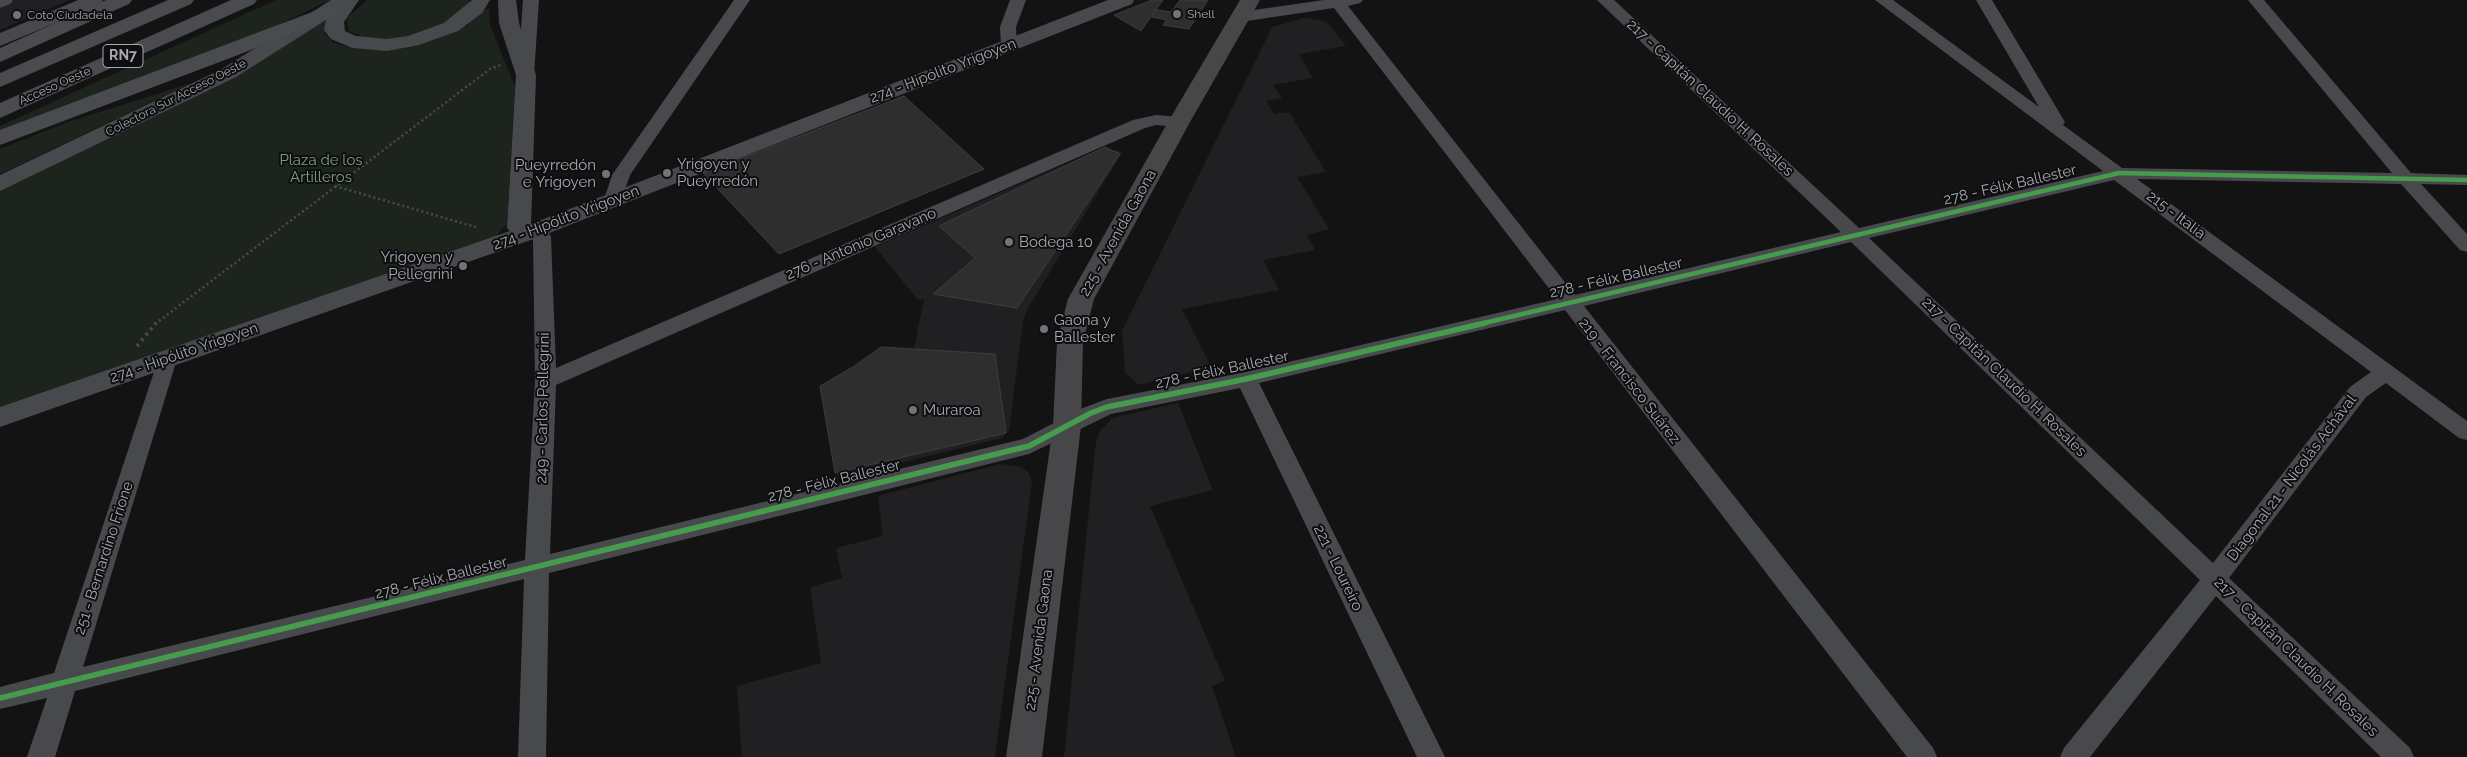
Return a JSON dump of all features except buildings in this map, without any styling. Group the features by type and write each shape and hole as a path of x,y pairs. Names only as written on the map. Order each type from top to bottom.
{"highway":[{"path":"0,56 122,0"},
{"name":"Acceso Oeste","path":"0,80 184,0"},
{"name":"Acceso Oeste","path":"0,111 247,0"},
{"path":"0,138 231,51 336,6"}],"main road":[{"name":"225 - Avenida Gaona","path":"1024,757 1067,426 1070,342 1082,299 1179,122 1245,8"}],"street":[{"path":"0,40 94,0"},
{"path":"350,0 334,22 334,30 338,35 352,42 387,45 412,41 452,27 475,9 481,0"},
{"name":"249 - Carlos Pellegrini","path":"507,0 509,23 526,75"},
{"name":"249 - Carlos Pellegrini","path":"531,0 519,228 542,237 546,381 537,567 532,757"},
{"path":"613,200 621,174 742,0"},
{"path":"1009,46 1008,28 1018,0"},
{"name":"274 - Hipólito Yrigoyen","path":"0,417 531,232 1125,0"},
{"name":"217 - Capitán Claudio H. Rosales","path":"1605,0 1854,234 2400,757"},
{"name":"215 - Italia","path":"1883,0 2061,129 2467,432"},
{"path":"1984,0 2061,129"},
{"path":"2256,0 2406,179 2467,246"},
{"path":"1245,8 1346,1"},
{"name":"219 - Francisco Suárez","path":"1346,1 1568,302 1923,757"},
{"name":"Colectora Sur Acceso Oeste","path":"0,184 205,85 267,51 336,6"},
{"name":"276 - Antonio Garavano","path":"546,381 1139,124 1156,120 1179,122"},
{"name":"278 - Félix Ballester","path":"0,698 1028,446 1107,408 1246,379 2119,173 2467,180"},
{"name":"251 - Bernardino Frione","path":"41,757 167,359"},
{"name":"Diagonal 21 - Nicolás Achával","path":"2074,757 2215,579 2358,392 2386,372"},
{"name":"221 - Loureiro","path":"1246,379 1431,757"}],"lane":[{"path":"0,3 8,0"}],"path":[{"path":"134,351 146,332 156,322 490,69 506,63"},
{"path":"335,186 481,228"}],"shaded area":[{"name":"Coto Ciudadela","path":"0,0 70,0 0,30"},
{"path":"1304,18 1326,21 1346,46 1299,54 1313,78 1273,85 1282,98 1266,101 1274,114 1289,112 1326,172 1297,177 1329,229 1307,235 1315,250 1263,260 1279,290 1182,309 1211,367 1139,385 1125,372 1122,331 1272,27"},
{"path":"1103,148 1122,152 1027,310 1023,321 1009,430 1002,438 838,478 820,386 853,367 914,349 924,299 918,300 875,247"},
{"path":"1178,403 1213,490 1150,506 1225,681 1212,686 1236,757 1064,757 1096,441 1100,431 1112,418"},
{"path":"1000,464 1021,467 1028,472 1032,481 995,757 742,757 737,686 821,663 810,587 842,578 836,548 883,536 878,496"}],"green space":[{"path":"276,0 330,0 245,41 0,133 0,126"},
{"path":"367,0 469,0 467,9 435,30 391,40 366,38 348,31 347,18"},
{"name":"Plaza de los Artilleros","path":"484,9 489,9 490,25 515,87 507,224 496,236 0,407 0,190 327,19 325,33 333,42 350,48 374,50 418,45 437,39 466,26"},
{"path":"192,83 0,174 0,149 71,121"}],"cycle path":[{"path":"0,698 1029,446 1091,413 1107,407 1246,379 2119,173 2467,180"}],"place":[{"name":"Shell","path":"1177,14"},
{"name":"Coto Ciudadela","path":"17,15"},
{"name":"Yrigoyen y Pueyrredón","path":"667,173"},
{"name":"Pueyrredón e Yrigoyen","path":"606,174"},
{"name":"Bodega 10","path":"1009,242"},
{"name":"Yrigoyen y Pellegrini","path":"463,266"},
{"name":"Gaona y Ballester","path":"1044,329"},
{"name":"Muraroa","path":"913,410"}]}
